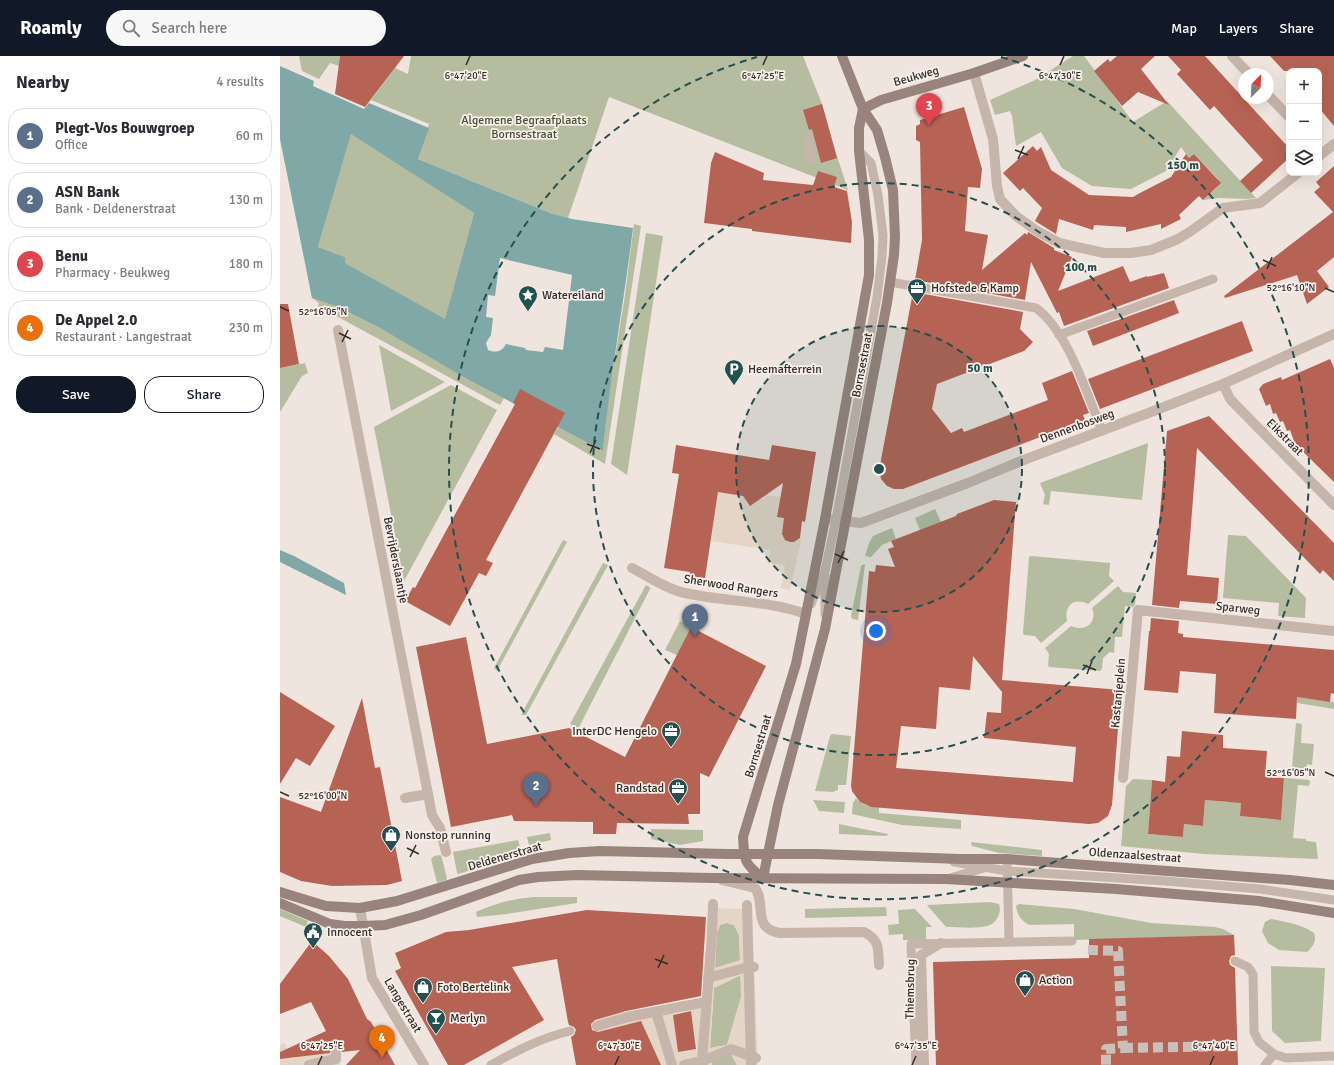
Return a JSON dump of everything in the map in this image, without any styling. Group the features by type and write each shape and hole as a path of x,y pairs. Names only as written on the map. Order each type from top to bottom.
{"main road":[{"name":"Bornsestraat","path":"842,56 863,109 877,130 885,157 893,190 895,237 894,255 887,303 840,521 824,629 778,805 763,878 752,870 747,863 744,853 743,837 796,664 825,518 869,275 869,240 859,151 859,128 863,109"},
{"name":"Beukweg","path":"863,109 881,100 974,73 1023,56"},
{"name":"Deldenerstraat","path":"280,892 326,906 360,908 397,901 532,859 569,853 767,854"},
{"name":"Oldenzaalsestraat","path":"767,854 1006,859 1290,880 1334,885"},
{"path":"280,903 330,924 345,926 385,925 421,915 520,880 538,877 577,875 763,878"},
{"name":"Oldenzaalsestraat","path":"763,878 946,879 1116,889 1259,901 1334,913"}],"street":[{"path":"1232,56 1243,68"},
{"path":"974,73 993,139 997,186 1000,199 1016,216 1037,231 1059,243 1104,253 1131,254 1151,250 1191,231 1223,208 1260,202 1294,176"},
{"path":"1274,101 1286,114"},
{"path":"1322,152 1334,144"},
{"name":"Bevrijderslaantje","path":"338,330 432,815 440,828 446,852"},
{"name":"Dennenbosweg","path":"825,518 861,523 1223,384 1334,334"},
{"name":"Eikstraat","path":"1223,384 1230,399 1334,505"},
{"name":"Sherwood Rangers","path":"632,568 684,593 770,605 795,610 806,614"},
{"name":"Sparweg","path":"1138,610 1334,631"},
{"name":"Kastanjeplein","path":"1123,778 1138,610"},
{"path":"405,798 428,794"},
{"path":"712,878 755,888 760,898"},
{"name":"Bornsestraat","path":"763,878 760,898 762,920 768,930 780,934 864,932 877,942 879,965"},
{"path":"703,1063 713,904"},
{"path":"684,1065 703,1063 731,1049 753,1060 751,967 747,905"},
{"name":"Langestraat","path":"360,908 372,978 424,1065"},
{"name":"Thiemsbrug","path":"924,1065 921,955 940,943"},
{"path":"708,978 751,967"},
{"path":"597,1026 628,1017 706,1002"},
{"path":"656,1012 672,1065"},
{"path":"309,1065 336,1059 336,1053"}],"lane":[{"path":"808,138 811,160"},
{"name":"Bornsestraat","path":"806,614 825,571 840,521 877,296 882,256 883,235 878,195 871,163 859,151"},
{"path":"1059,335 1213,279"},
{"path":"890,282 1036,308 1049,320 1069,350 1102,430"},
{"name":"Bornsestraat","path":"824,629 825,571"},
{"name":"Oldenzaalsestraat","path":"935,858 1007,872 1165,881 1260,889 1334,900"},
{"path":"1006,859 1009,941"},
{"name":"Oldenzaalsestraat","path":"946,879 985,868"},
{"path":"916,1065 911,944 1072,940"},
{"path":"1235,961 1248,967 1253,974 1254,1032 1259,1042 1274,1054 1286,1058 1334,1056"},
{"path":"490,1065 532,1043 570,1031"},
{"path":"1265,1065 1274,1054"}],"green space":[{"path":"299,56 340,56 339,66 330,63 319,79 302,71"},
{"name":"Algemene Begraafplaats Bornsestraat","path":"411,56 803,56 822,104 848,190 609,97 568,218 550,213 418,159 429,124 371,100 395,68 408,74"},
{"path":"1073,56 1084,56 1133,122 1167,101 1256,198 1219,198 1203,200 1217,187 1218,179 1194,154 1189,158 1181,147 1166,171 1131,189 1092,186 1062,168 1041,132 1016,146 1010,111 995,115 990,100 1035,80"},
{"path":"351,133 474,213 445,320 345,263 345,257 318,247"},
{"path":"634,224 641,226 605,464 554,434 558,427 603,451 608,400 625,295"},
{"path":"646,233 663,236 627,475 611,464"},
{"path":"312,298 338,307 380,328 504,398 500,405 318,306 319,303"},
{"path":"379,345 445,382 391,411"},
{"path":"305,363 308,373 302,376 280,412 280,368"},
{"path":"451,385 497,410 404,581 374,427"},
{"path":"1148,443 1142,500 1051,491 1049,505 1043,504 1045,495 1040,483"},
{"path":"935,509 941,522 920,530 915,518"},
{"path":"892,528 896,539 882,545 871,557 865,556 873,536"},
{"path":"1228,535 1246,536 1306,598 1305,618 1278,616 1279,603 1223,598"},
{"path":"563,540 567,542 497,671 494,668"},
{"path":"1029,557 1110,563 1109,576 1114,581 1088,604 1083,602 1074,602 1071,604 1067,611 1067,621 1041,643 1035,636 1024,635 1023,633"},
{"path":"603,563 608,565 526,715 521,715"},
{"path":"865,564 858,620 852,619 851,616 861,566"},
{"path":"646,585 651,588 578,729 570,724"},
{"path":"1118,586 1123,592 1136,593 1135,605 1133,607 1125,606 1122,637 1115,637 1114,653 1110,652 1103,658 1102,669 1100,671 1049,667 1049,654 1045,648 1071,626 1081,628 1089,625 1093,618 1092,608"},
{"path":"680,621 691,627 677,655 665,650"},
{"path":"1297,697 1334,702 1334,709 1297,703"},
{"path":"1296,723 1302,724 1301,743 1314,744 1312,765 1307,764 1307,770 1292,767"},
{"path":"832,734 851,736 846,785 838,785 838,790 833,792 815,791 830,736"},
{"path":"1284,778 1309,780 1310,782 1309,786 1298,785 1293,838 1306,839 1306,841 1316,842 1318,859 1204,854 1121,846 1126,786 1133,779 1152,780 1148,834 1183,837 1184,824 1203,826 1205,800 1230,802 1242,792 1240,816 1281,820"},
{"path":"856,798 866,805 879,807 879,813 961,820 961,829 902,825 852,814 853,803"},
{"path":"813,800 845,802 844,813 819,811"},
{"path":"839,824 888,834 887,836 839,834"},
{"path":"651,829 703,830 703,841 680,845 651,839"},
{"path":"550,833 551,840 529,845 527,837"},
{"path":"518,840 520,847 488,865 458,874 457,873 453,852"},
{"path":"971,842 1042,850 1042,856 999,853 972,846"},
{"path":"441,855 447,878 446,880 437,883 431,859 434,856"},
{"path":"534,897 577,897 577,903 477,917 476,912 490,906 511,900"},
{"path":"990,902 999,904 1000,907 998,917 994,923 987,926 966,928 946,927 927,905"},
{"path":"1019,904 1074,909 1151,923 1215,927 1223,929 1234,935 1074,940 1074,924 1030,925 1022,920 1019,915 1016,906"},
{"path":"886,907 887,916 805,918 805,909"},
{"path":"280,909 308,921 306,927 280,916"},
{"path":"915,909 932,927 926,927 926,940 903,940 903,934 889,935 888,925 899,924 898,910"},
{"path":"1271,919 1304,927 1314,933 1315,941 1313,946 1307,952 1279,950 1268,943 1262,931 1265,922"},
{"path":"727,923 734,925 739,935 740,961 715,968 717,933 720,925"},
{"path":"1271,966 1325,968 1321,1041 1285,1043 1272,1031"},
{"path":"741,975 741,997 727,1045 710,1048 714,988"},
{"path":"730,1052 737,1065 712,1065 711,1062"}],"shaded area":[{"path":"718,492 746,496 746,501 749,504 757,498 765,499 765,495 781,497 778,517 785,518 782,536 790,542 794,542 798,539 801,540 790,590 781,588 785,565 768,563 770,550 711,541"},
{"path":"709,908 752,909 758,1065 737,1065 730,1052 711,1062 712,1065 661,1065 643,1026 596,1045 599,1016 703,999","holes":["727,923 734,925 739,935 740,960 715,968 717,933 720,925","740,975 741,997 727,1045 710,1048 714,988","691,1010 697,1049 678,1052 673,1013"]},
{"path":"285,1043 291,1059 300,1056 339,1052 340,1065 280,1065 280,1045"}],"water":[{"path":"280,66 314,81 313,86 364,109 369,103 429,128 418,159 550,213 572,219 633,228 609,395 603,451 462,376 380,328 338,307 312,298 280,139","holes":["351,134 474,213 445,319 345,263 345,257 318,247","500,258 572,275 563,350 545,347 543,352 526,350 525,348 506,344 503,349 498,351 488,350 486,343 491,335 493,318 486,317 488,295 495,296"]},
{"path":"280,550 344,583 346,595 280,562"}],"building":[{"path":"340,56 404,56 365,107 335,94"},
{"path":"1117,56 1155,56 1141,69 1169,105 1138,92 1122,106 1094,71 1108,59 1110,62"},
{"path":"1168,56 1205,56 1238,92 1238,104 1249,104 1286,145 1286,161 1251,193 1240,181 1263,160 1214,106 1210,110 1177,74 1181,70"},
{"path":"1270,56 1334,56 1334,126 1322,112 1322,68 1286,68 1286,71 1284,71"},
{"path":"822,104 837,158 821,163 812,129 809,130 803,110"},
{"path":"964,107 982,169 980,188 968,187 965,231 988,235 982,270 1025,233 1027,235 1028,232 1054,248 1054,250 1072,257 1058,291 1123,266 1130,282 1147,276 1164,273 1169,288 1064,326 1059,312 1057,313 1031,262 1025,300 915,280 922,240 920,142 916,140 916,126 920,124 920,120"},
{"path":"1033,146 1037,151 1041,147 1051,170 1089,195 1133,197 1171,177 1186,154 1189,158 1194,154 1221,183 1203,200 1199,196 1179,215 1181,219 1161,229 1161,224 1126,232 1126,227 1094,225 1093,230 1059,219 1056,234 1035,221 1042,208 1023,188 1020,191 1003,173"},
{"path":"715,152 764,173 763,180 813,185 818,171 837,177 834,187 847,191 852,222 851,243 752,231 752,229 704,223 711,163"},
{"path":"1334,166 1334,257 1317,271 1329,287 1307,304 1297,275 1225,298 1224,296 1333,212 1314,192 1320,187 1316,182"},
{"path":"913,292 1023,312 1020,329 1033,342 1024,351 937,384 932,409 951,433 962,428 964,432 1048,400 1042,383 1072,371 1089,413 1083,415 1085,420 903,489 894,489 887,486 881,479 879,470"},
{"path":"1174,300 1179,313 1093,346 1087,331"},
{"path":"280,304 288,304 299,364 280,368"},
{"path":"1242,321 1253,351 1100,409 1088,379"},
{"path":"1330,359 1334,368 1334,482 1295,444 1290,430 1287,431 1283,421 1280,422 1276,413 1273,414 1270,404 1266,406 1259,389 1263,384 1281,377 1282,380"},
{"path":"520,389 565,413 486,560 493,563 486,576 479,573 450,626 405,601 413,587 415,588 515,404 513,403"},
{"path":"1209,416 1334,543 1334,581 1323,570 1320,574 1197,448 1187,575 1219,578 1217,604 1180,601 1179,608 1152,605 1167,431"},
{"path":"676,445 769,460 772,445 816,452 805,522 802,521 800,538 794,542 790,542 785,540 782,534 784,518 777,517 783,483 750,506 743,496 718,492 705,578 689,576 690,572 664,568 679,474 672,473"},
{"path":"994,500 1016,502 1002,680 1121,690 1112,805 1108,816 1098,823 1089,824 871,807 860,802 852,791 851,786 869,571 875,572 876,565 895,567 888,549 894,547 891,541 956,516 957,514","holes":["973,656 1002,692 1001,713 987,712 984,738 1076,747 1073,782 896,768 901,726 936,729 939,687 970,690"]},
{"path":"1151,618 1179,621 1178,633 1183,634 1183,637 1334,650 1334,694 1331,693 1330,702 1297,697 1296,719 1214,713 1216,674 1180,671 1178,693 1144,690"},
{"path":"691,627 766,666 709,777 700,773 700,814 688,814 689,824 617,823 616,834 593,834 593,822 514,821 512,815 451,827 416,647 466,637 487,744 569,728 625,757"},
{"path":"280,692 335,726 310,766 296,758 280,784"},
{"path":"362,698 375,768 380,767 402,881 387,885 332,886 301,881 280,872 280,797 321,812"},
{"path":"1182,731 1223,735 1223,748 1267,751 1265,777 1284,778 1281,820 1240,816 1241,803 1205,800 1203,826 1184,824 1183,837 1148,834 1152,780 1165,782 1167,756 1180,757"},
{"path":"587,910 706,917 701,996 626,1011 595,1020 591,1024 592,1030 598,1032 641,1021 661,1065 576,1065 571,1037 574,1035 576,1030 574,1027 569,1025 568,1022 557,959 512,967 544,1020 464,1065 448,1065 395,971 401,968 395,953 446,932 469,930"},
{"path":"1234,935 1235,955 1231,956 1229,961 1230,965 1235,968 1238,1065 936,1065 933,962 1089,958 1089,939"},
{"path":"312,941 329,956 348,979 367,1019 371,1022 395,1065 346,1065 360,1050 342,1052 340,1048 336,1047 331,1049 330,1053 280,1059 280,1052 326,1031 311,1002 280,1014 280,984"},
{"path":"691,1011 696,1049 678,1052 673,1015"}],"tunnel":[{"path":"1088,950 1118,951 1123,1048 1106,1049 1106,1065"},
{"path":"1123,1048 1237,1046"}],"place":[{"name":"Benu","path":"929,126"},
{"name":"Hofstede & Kamp","path":"917,305"},
{"name":"Watereiland","path":"528,312"},
{"name":"Heemafterrein","path":"734,386"},
{"name":"Plegt-Vos Bouwgroep","path":"695,637"},
{"name":"InterDC Hengelo","path":"671,748"},
{"name":"Randstad","path":"678,805"},
{"name":"ASN Bank","path":"536,806"},
{"name":"Nonstop running","path":"391,852"},
{"name":"Innocent","path":"313,949"},
{"name":"Action","path":"1025,997"},
{"name":"Foto Bertelink","path":"423,1004"},
{"name":"Merlyn","path":"436,1035"},
{"name":"De Appel 2.0","path":"382,1058"}]}
